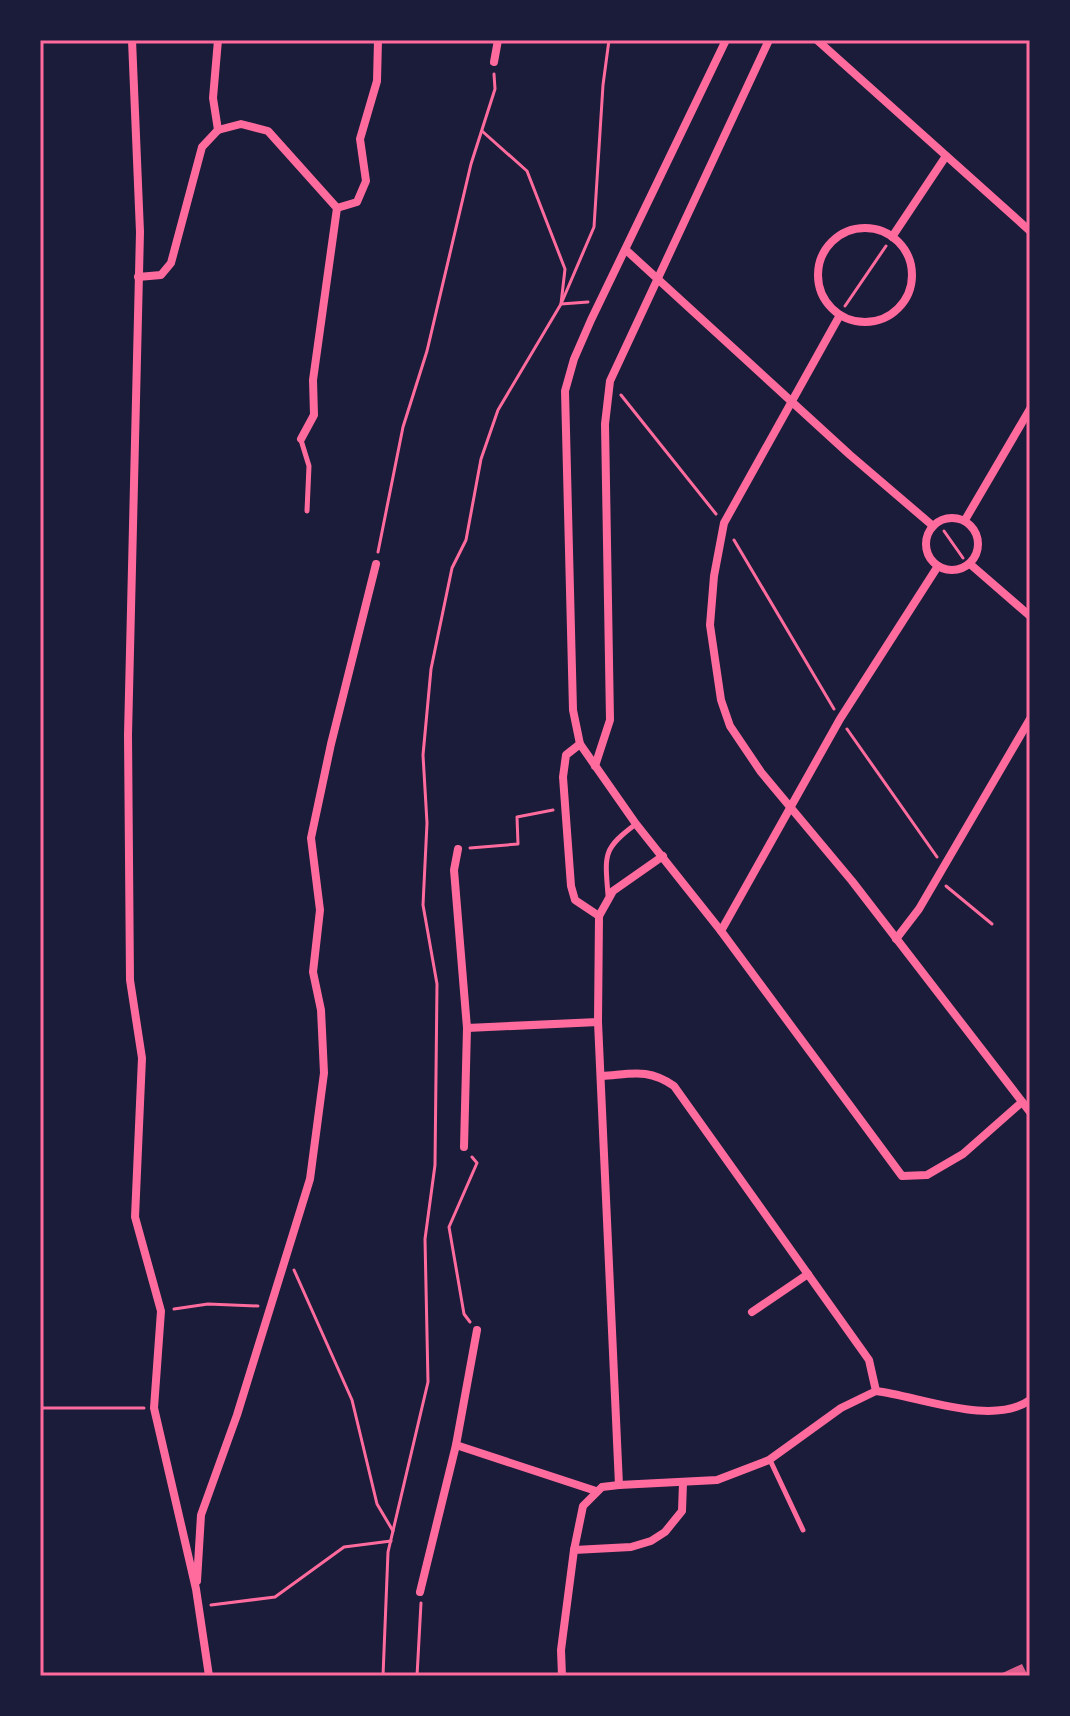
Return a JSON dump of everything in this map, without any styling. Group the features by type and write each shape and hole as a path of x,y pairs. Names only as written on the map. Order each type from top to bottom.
{"street":[{"path":"132,40 140,232 128,735 130,980 142,1058 135,1217 161,1311 154,1408 196,1589 209,1676"},
{"path":"218,40 213,98 218,130"},
{"path":"337,208 357,202 366,181 360,139 377,81 378,40"},
{"path":"494,62 498,40"},
{"path":"726,40 600,302 574,359 565,391 573,710 580,744 636,824 721,931 902,1176 927,1175 963,1154 1022,1102"},
{"path":"595,766 610,720 605,424 610,381 769,40"},
{"path":"817,40 1030,231"},
{"path":"138,277 161,275 171,263 202,147 218,130 241,124 268,131 337,208 313,380 314,415 301,439"},
{"path":"892,237 946,156"},
{"path":"870,228 892,237 910,262 912,276 902,304 890,315 876,321 857,322 840,315 824,298 819,283 818,267 826,249 840,235 855,229 870,228"},
{"path":"626,250 791,401 935,524"},
{"path":"840,315 724,523 714,576 710,625 721,700 730,726 761,772 1030,1112"},
{"path":"965,520 1030,409"},
{"path":"953,517 965,520 973,528 978,550 969,564 954,570 938,566 928,555 926,539 935,524 953,517"},
{"path":"196,1589 201,1515 237,1415 310,1179 324,1073 321,1010 313,972 320,910 311,838 376,564"},
{"path":"969,564 1030,616"},
{"path":"721,931 840,719 938,566"},
{"path":"896,939 919,909 1030,719"},
{"path":"580,744 566,755 563,777 571,886 575,900 599,916"},
{"path":"458,849 454,870 467,1028 464,1147"},
{"path":"619,1485 598,1022 599,916 613,891 663,856"},
{"path":"467,1028 598,1022"},
{"path":"602,1076 658,1075 674,1086 869,1360 876,1391"},
{"path":"752,1312 808,1274"},
{"path":"420,1592 456,1445 477,1330"},
{"path":"562,1676 561,1650 583,1506 602,1487 717,1480 769,1460 841,1408 876,1391 904,1394 946,1407 986,1410 1023,1405 1030,1400"},
{"path":"456,1445 596,1491"},
{"path":"574,1550 631,1547 651,1541 665,1532 682,1511 683,1483"}],"lane":[{"path":"301,439 309,466 307,511"},
{"path":"608,900 606,867 609,852 614,840 636,824"},
{"path":"769,1460 803,1530"}],"path":[{"path":"376,564 403,427 427,351 448,256 495,89 494,62"},
{"path":"482,131 527,171 565,269 561,304 600,302"},
{"path":"840,315 892,237"},
{"path":"610,381 724,523 840,719 944,866"},
{"path":"935,524 969,564"},
{"path":"458,849 518,844 517,817 565,808"},
{"path":"937,879 992,924"},
{"path":"464,1147 477,1163 449,1227 464,1314 477,1330"},
{"path":"288,1257 352,1400 377,1504 393,1531"},
{"path":"161,1311 208,1304 270,1307"},
{"path":"40,1408 154,1408"},
{"path":"198,1607 275,1597 344,1547 391,1541"},
{"path":"417,1676 422,1613 420,1592"}],"building":[{"path":"1022,1664 1028,1676 996,1676"}]}
